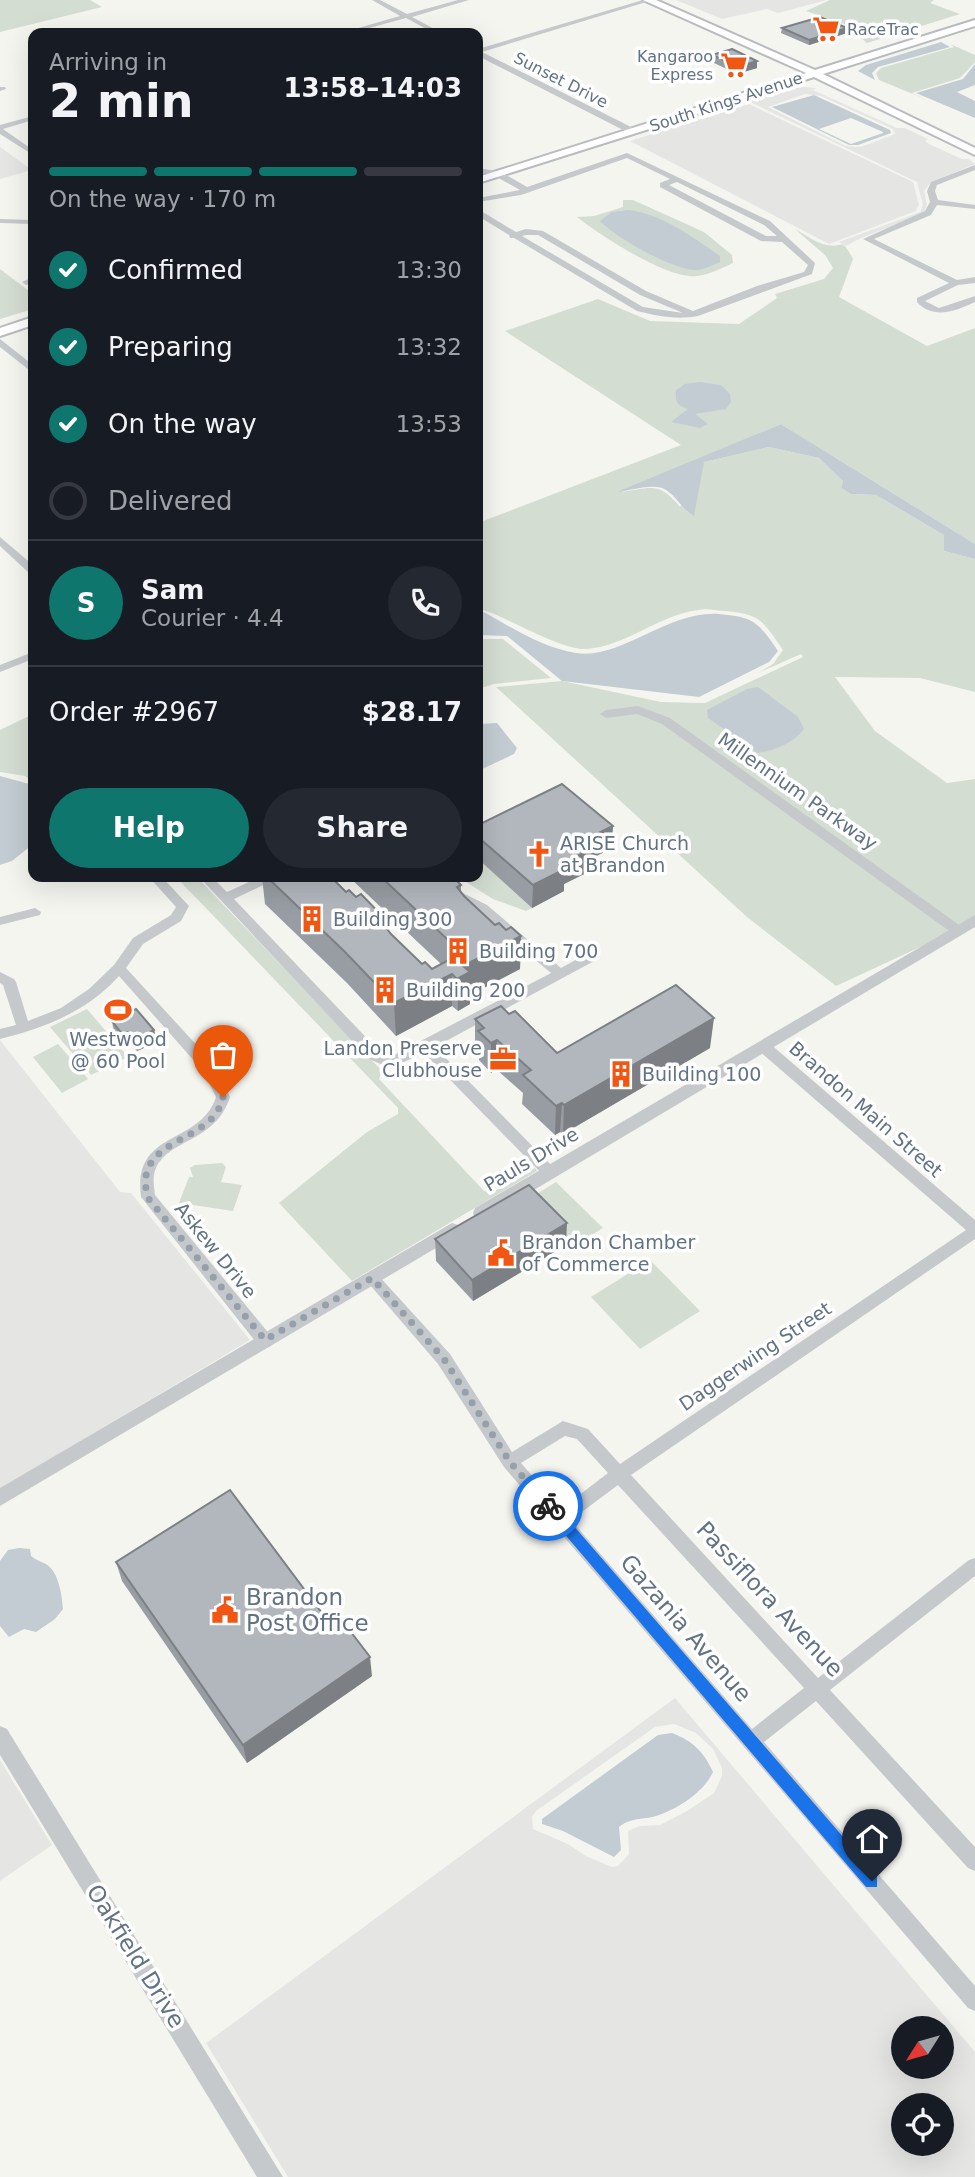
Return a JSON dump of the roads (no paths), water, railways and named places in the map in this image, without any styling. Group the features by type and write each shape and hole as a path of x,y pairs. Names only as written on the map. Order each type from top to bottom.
{"main road":[{"path":"649,0 803,68 815,69"},
{"path":"665,0 815,69 851,82 909,121 975,149"},
{"name":"South Kings Avenue","path":"485,174 733,100 975,15"},
{"name":"South Kings Avenue","path":"815,69 827,70 975,23"},
{"path":"851,82 847,68 852,62"},
{"name":"South Kings Avenue","path":"485,174 620,125 803,68"},
{"path":"827,70 975,139"},
{"path":"733,100 747,99 800,83 826,85 851,82"},
{"path":"0,322 28,314"},
{"path":"0,332 28,323"}],"street":[{"path":"375,0 429,28"},
{"path":"362,28 466,0"},
{"path":"483,50 649,0"},
{"name":"Sunset Drive","path":"483,55 632,131"},
{"path":"0,129 28,120"},
{"path":"0,129 28,149"},
{"path":"483,199 522,191 628,155 767,223 812,265 808,274 742,294 696,315 663,316 640,309 483,216"},
{"path":"956,283 867,239 928,213 934,202 931,191 934,184 975,167"},
{"path":"485,174 522,191"},
{"path":"678,179 663,185 764,239 785,239"},
{"path":"934,202 975,207"},
{"path":"0,221 28,222"},
{"path":"513,236 526,232 540,233 643,293 696,315"},
{"path":"975,279 956,283 922,297 922,304 942,311 975,299"},
{"path":"0,342 28,366"},
{"path":"0,540 28,566"},
{"path":"0,669 28,657"},
{"name":"Millennium Parkway","path":"606,714 638,710 666,721 957,930"},
{"path":"0,1034 24,1029 72,1008 102,989 138,941 176,918 183,906 160,882"},
{"path":"210,882 374,1055 390,1063 592,957"},
{"path":"226,898 260,882"},
{"path":"446,882 459,896 482,908 560,974"},
{"path":"0,920 35,912"},
{"name":"Pauls Drive","path":"0,1498 975,919"},
{"name":"Askew Drive","path":"119,968 209,1068 223,1097 211,1119 169,1144 152,1162 144,1182 148,1198 265,1340"},
{"path":"0,977 9,982 24,1029"},
{"path":"426,1046 549,1172"},
{"name":"Brandon Main Street","path":"763,1046 975,1230"},
{"name":"Daggerwing Street","path":"560,1519 621,1473 975,1230"},
{"name":"Gazania Avenue","path":"372,1278 444,1359 510,1462 975,2001"},
{"name":"Passiflora Avenue","path":"510,1462 563,1428 582,1434 621,1473 975,1861"},
{"path":"751,1741 975,1566"},
{"name":"Oakfield Drive","path":"0,1736 271,2177"}],"place":[{"name":"RaceTrac","path":"826,29"},
{"name":"Kangaroo Express","path":"734,65"},
{"name":"ARISE Church at Brandon","path":"539,854"},
{"name":"Building 300","path":"312,919"},
{"name":"Building 700","path":"458,951"},
{"name":"Building 200","path":"385,990"},
{"name":"Westwood @ 60 Pool","path":"118,1010"},
{"name":"Landon Preserve Clubhouse","path":"503,1059"},
{"name":"Building 100","path":"621,1074"},
{"name":"Brandon Chamber of Commerce","path":"501,1253"},
{"name":"Brandon Post Office","path":"225,1610"}]}
